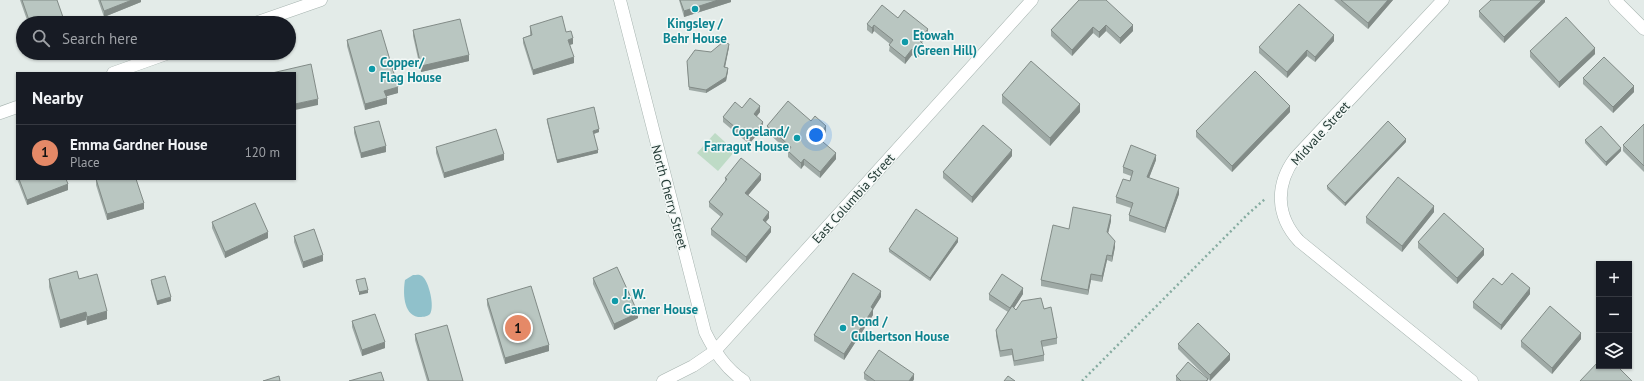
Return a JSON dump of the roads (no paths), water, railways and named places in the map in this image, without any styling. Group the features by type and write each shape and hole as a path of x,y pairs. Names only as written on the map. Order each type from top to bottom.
{"street":[{"path":"275,16 321,0"},
{"name":"North Cherry Street","path":"620,0 706,332 715,351 723,362 744,381"},
{"name":"East Columbia Street","path":"663,381 693,366 715,351 1032,0"},
{"name":"Midvale Street","path":"1443,0 1295,158 1284,175 1281,208 1284,220 1290,231 1299,241 1472,381"},
{"path":"1615,0 1644,29"},
{"path":"116,72 149,60"},
{"path":"0,113 16,107"}],"water":[{"path":"413,275 422,276 429,288 432,306 430,314 426,316 418,317 413,315 409,312 405,302 405,280"}],"place":[{"name":"Kingsley / Behr House","path":"695,9"},
{"name":"Etowah (Green Hill)","path":"905,42"},
{"name":"Copper/ Flag House","path":"372,69"},
{"name":"Copeland/ Farragut House","path":"797,138"},
{"name":"J. W. Garner House","path":"615,301"},
{"name":"Emma Gardner House","path":"518,328"},
{"name":"Pond / Culbertson House","path":"843,328"}]}
